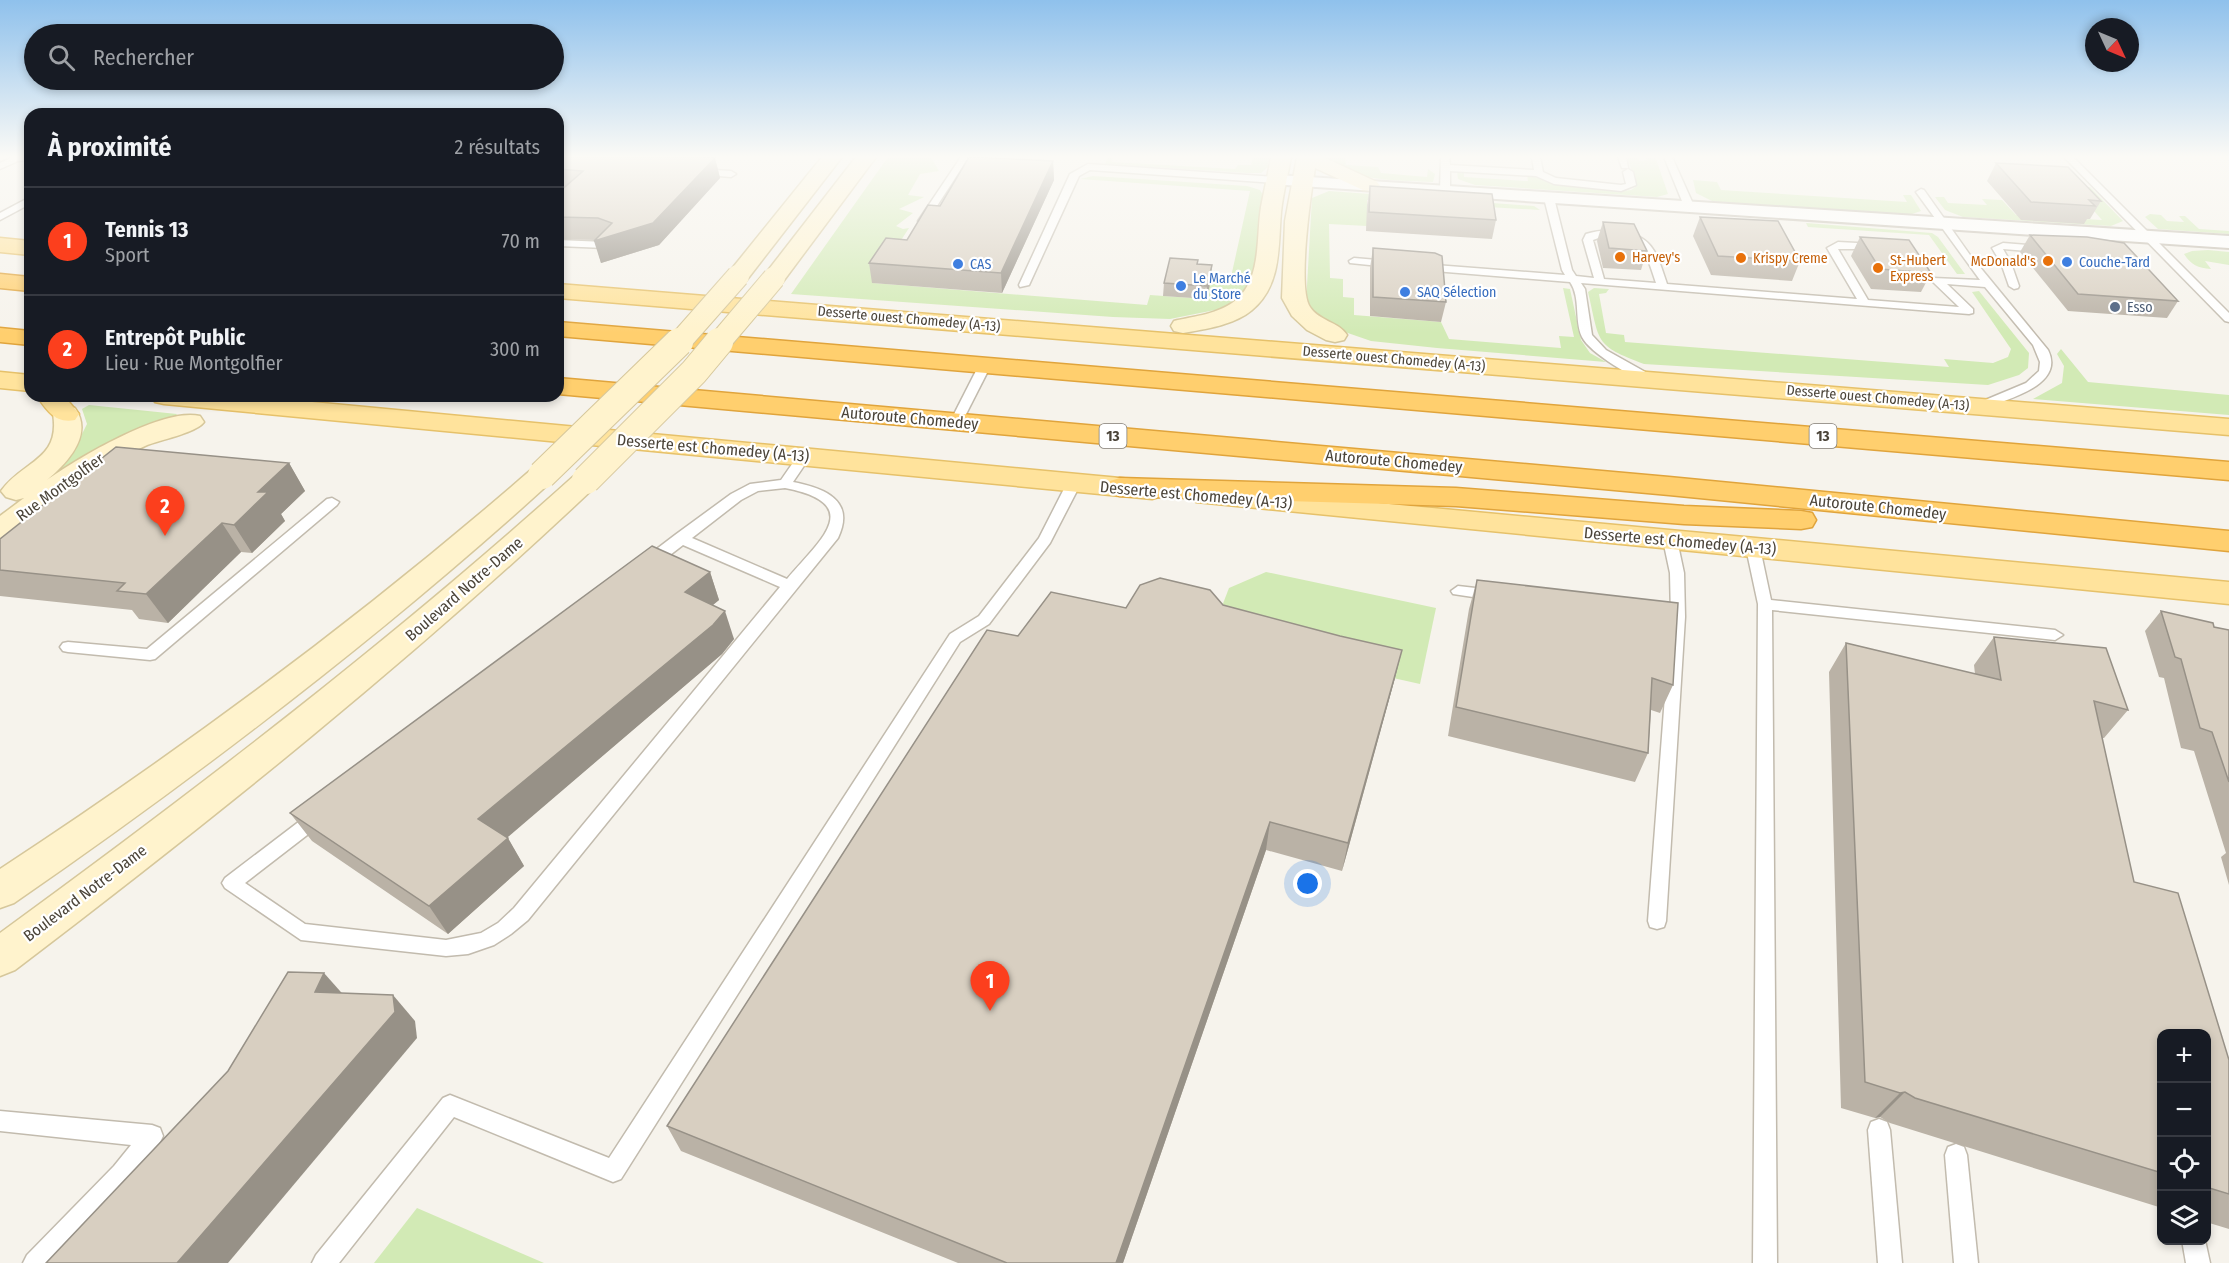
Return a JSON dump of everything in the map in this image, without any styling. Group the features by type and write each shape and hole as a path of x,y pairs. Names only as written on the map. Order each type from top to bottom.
{"highway":[{"path":"0,281 24,283"},
{"name":"13","path":"564,330 2229,471"},
{"path":"0,335 24,337"},
{"name":"Autoroute Chomedey","path":"564,387 1669,486 2229,541"},
{"path":"1120,487 1456,497 1684,515 2181,537"}],"main road":[{"path":"0,245 24,247"},
{"name":"Desserte ouest Chomedey (A-13)","path":"564,291 2229,427"},
{"path":"1121,336 1183,326"},
{"path":"1335,335 1371,357"},
{"path":"0,380 24,382"},
{"name":"Desserte est Chomedey (A-13)","path":"229,402 2229,593"},
{"path":"190,422 262,405"}],"street":[{"name":"Boulevard Notre-Dame","path":"0,891 177,771 249,717 440,564 542,475 669,353 738,276 785,216"},
{"name":"Boulevard Notre-Dame","path":"0,957 198,808 351,687 494,565 586,480 694,372 774,278 821,216"},
{"path":"1183,326 1226,315 1239,309 1255,296 1265,274 1271,235 1271,216"},
{"path":"1297,216 1294,298 1296,306 1307,320 1335,335"},
{"path":"1836,216 2229,242"},
{"name":"Rue Montgolfier","path":"0,503 46,467 62,449 69,434 58,405"},
{"name":"Rue Montgolfier","path":"0,531 105,453 153,432 190,422"}],"lane":[{"path":"914,235 926,216"},
{"path":"1024,285 1056,216"},
{"path":"1553,216 1567,270 1580,289 1584,328 1590,341 1602,352 1652,380"},
{"path":"1936,216 1987,284 2038,344 2046,361 2041,378 2028,386 1977,406"},
{"path":"2128,216 2229,319"},
{"path":"1600,282 1588,240 1591,235 1601,233 1627,234 1641,239 1648,247 1662,286"},
{"path":"564,243 605,245"},
{"path":"1865,303 1832,247 1842,245 1889,248"},
{"path":"2014,286 2006,263 1996,248 2003,246 2049,249"},
{"path":"1354,261 1969,311 1937,280 1987,284"},
{"path":"956,422 985,365"},
{"path":"785,484 804,457"},
{"path":"324,1263 450,1105 612,1171 955,638 984,620 1045,540 1074,483"},
{"path":"767,484 785,484 799,486 825,497 835,508 836,523 829,541 789,585 750,638 716,675 521,914 496,936 465,948 446,948 301,932 231,883 680,538 746,490 767,484"},
{"path":"68,647 150,655 332,502"},
{"path":"680,538 789,585"},
{"path":"1657,921 1677,573 1670,540"},
{"path":"1753,548 1765,604 1765,1263"},
{"path":"1458,591 1503,596"},
{"path":"1765,604 2055,635"},
{"path":"0,1121 152,1136 122,1174 35,1263"},
{"path":"1879,1130 1890,1263"},
{"path":"1956,1155 1966,1263"},
{"path":"2194,1245 2198,1263"}],"green space":[{"path":"846,216 909,216 896,226 903,229 909,228 873,283 1147,305 1150,295 1206,299 1197,273 1231,277 1244,216 1261,216 1255,265 1247,293 1220,309 1170,319 791,294"},
{"path":"1311,216 1367,216 1367,226 1329,224 1330,278 1343,279 1343,297 1354,298 1354,315 1441,322 1449,339 1561,348 1559,336 1574,337 1563,288 1570,289 1581,340 1590,353 1606,362 1371,341 1342,331 1319,318 1306,303"},
{"path":"1960,216 2032,216 2102,220 2098,216 2118,216 2123,221 2111,226"},
{"path":"2162,216 2167,221 2184,222 2179,216 2185,216 2199,229 2229,231 2229,234 2158,229 2145,217"},
{"path":"1806,223 1932,233 1938,237 1965,274 1957,274 1929,235 1808,227"},
{"path":"2208,250 2229,252 2229,265 2205,261 2211,269 2202,268 2189,261 2184,254"},
{"path":"1594,288 1609,289 1606,293 1599,294 1606,333 1624,335 1625,342 1949,367 1944,359 1993,363 2008,357 2011,349 1972,292 1979,291 2029,353 2028,368 2019,375 1988,385 1644,364 1616,352 1602,340 1588,292"},
{"path":"2061,349 2088,382 2229,395 2229,415 2033,399 2062,383 2064,366 2057,354"},
{"path":"89,405 177,414 173,418 106,443 11,514 35,484 76,446 87,424 82,409"},
{"path":"1266,572 1436,608 1420,684 1210,637 1229,588"},
{"path":"417,1208 544,1263 374,1263"}],"building":[{"path":"564,216 660,216 653,223 594,241 612,223 598,218"},
{"path":"921,216 1027,216 1001,273 869,263 886,238 907,240"},
{"path":"1432,216 1495,216 1496,220"},
{"path":"1700,217 1778,221 1800,261 1718,256"},
{"path":"1603,222 1634,224 1647,251 1609,248"},
{"path":"2030,235 2087,237 2124,243 2178,301 2078,294"},
{"path":"1860,237 1909,240 1931,273 1880,269"},
{"path":"1373,248 1435,253 1442,256 1446,302 1373,297"},
{"path":"1170,258 1198,260 1197,264 1212,265 1207,286 1164,283"},
{"path":"116,447 289,463 258,492 268,492 234,525 222,523 146,594 117,591 125,583 0,570 0,539"},
{"path":"652,546 710,572 685,592 725,611 713,625 478,819 508,838 429,906 290,813"},
{"path":"1160,578 1210,590 1223,605 1402,650 1348,843 1270,822 1116,1263 1007,1263 667,1126 987,630 1018,636 1051,592 1126,608 1140,585"},
{"path":"1477,580 1678,603 1673,685 1652,678 1648,753 1456,707"},
{"path":"2161,611 2213,623 2214,627 2229,630 2229,782 2212,732 2200,728 2181,659 2175,657"},
{"path":"1994,637 2106,648 2128,710 2094,701 2134,882 2178,893 2229,1060 2229,1194 2211,1189 2211,1029 2157,1029 2157,1171 1915,1098 1905,1092 1900,1093 1865,1082 1846,643 2001,680"},
{"path":"288,972 324,973 315,992 393,995 395,1012 177,1263 46,1263 228,1071"}],"place":[{"name":"Harvey's","path":"1620,257"},
{"name":"Krispy Creme","path":"1741,258"},
{"name":"McDonald's","path":"2048,261"},
{"name":"Couche-Tard","path":"2067,262"},
{"name":"CAS","path":"958,264"},
{"name":"St-Hubert Express","path":"1878,268"},
{"name":"Le Marché du Store","path":"1181,286"},
{"name":"SAQ Sélection","path":"1405,292"},
{"name":"Esso","path":"2115,307"},
{"name":"Entrepôt Public","path":"165,536"},
{"name":"Tennis 13","path":"990,1011"}]}
